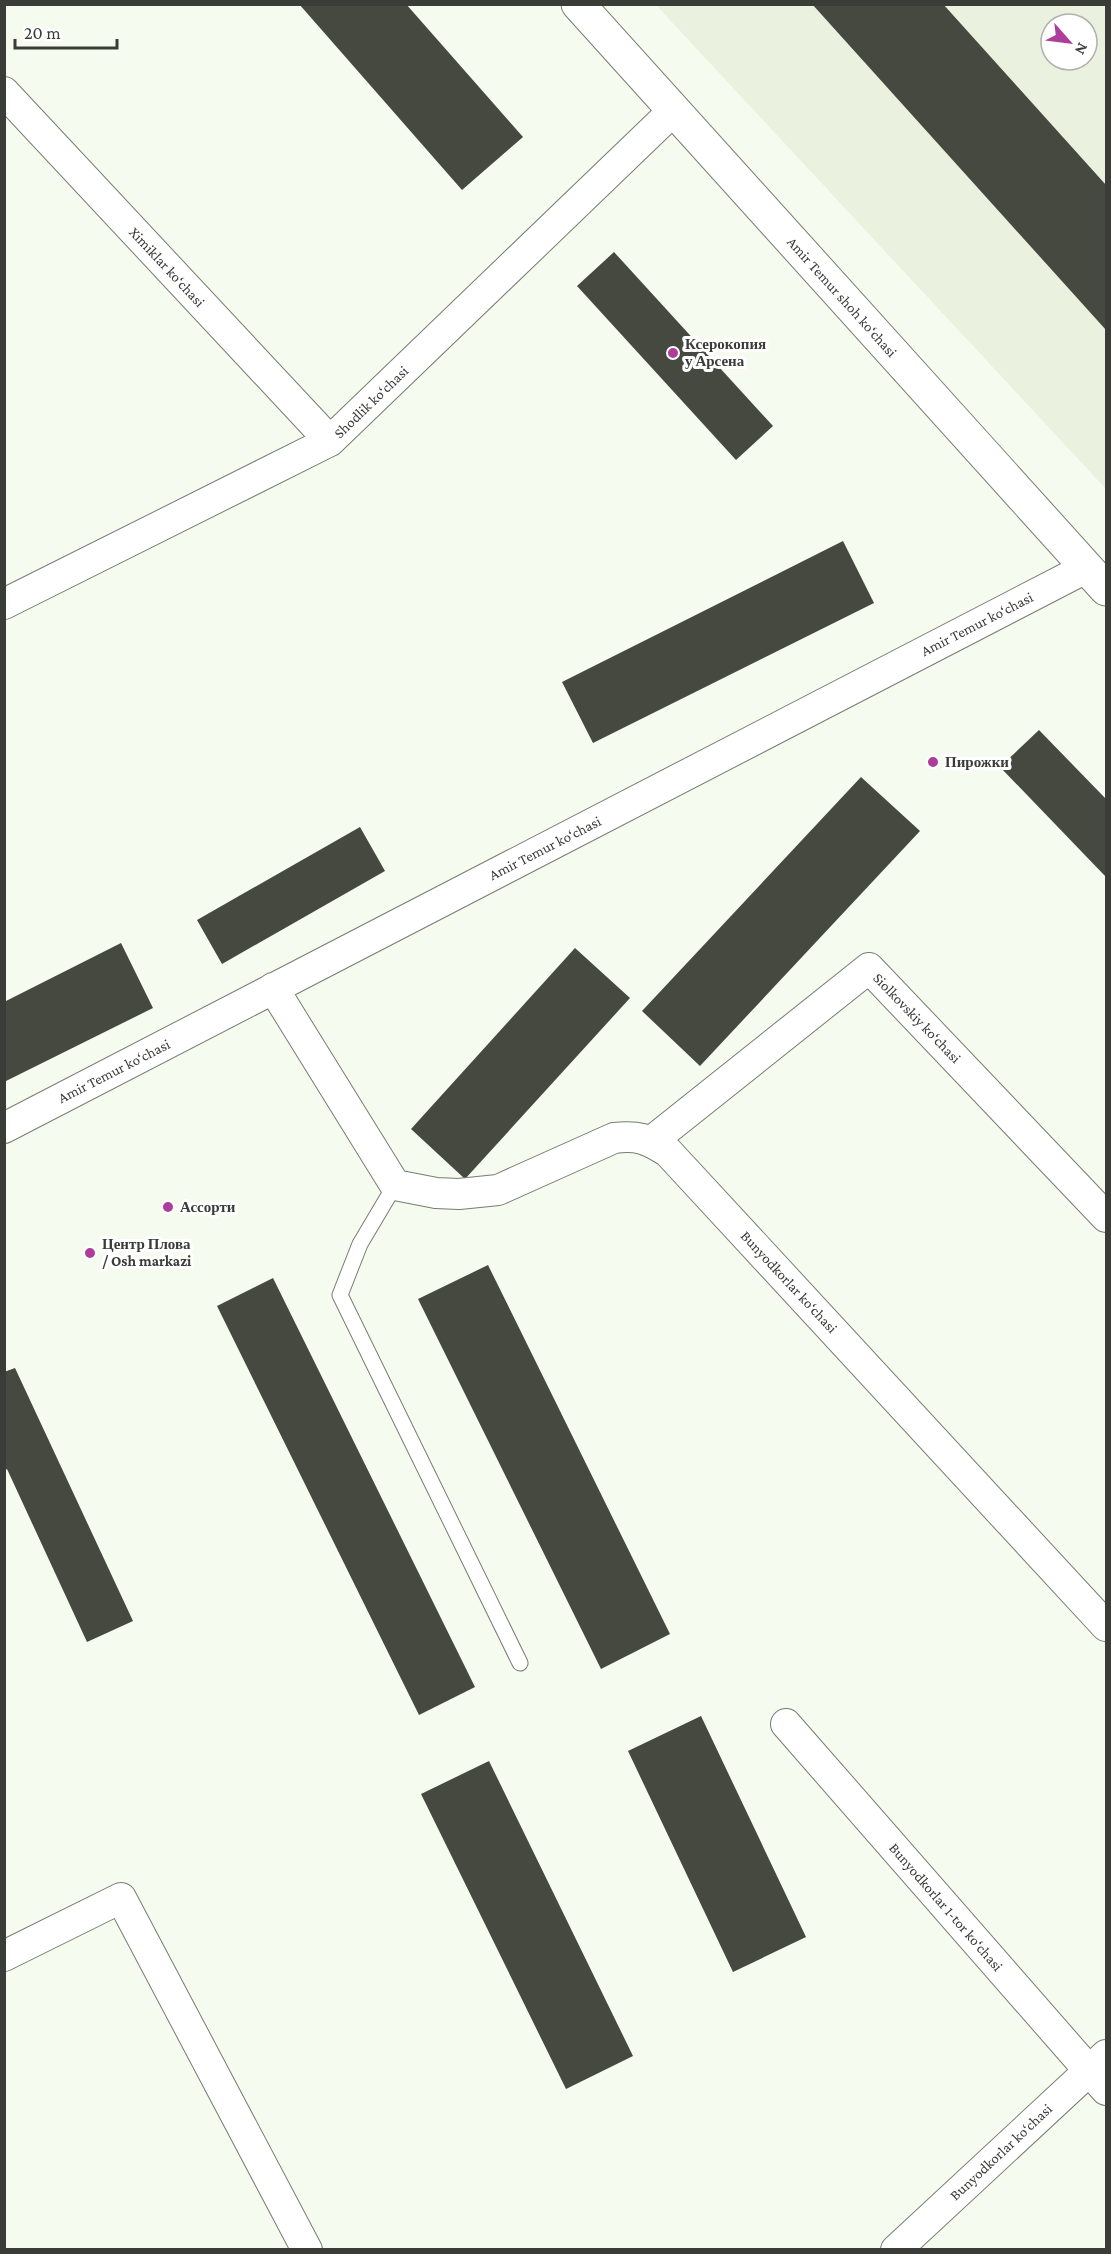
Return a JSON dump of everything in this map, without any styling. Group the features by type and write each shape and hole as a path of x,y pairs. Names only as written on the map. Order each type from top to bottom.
{"main road":[{"name":"Amir Temur shoh ko‘chasi","path":"578,4 1096,579"}],"street":[{"name":"Ximiklar ko‘chasi","path":"4,92 330,441"},
{"name":"Shodlik ko‘chasi","path":"4,604 330,441 674,110"},
{"name":"Amir Temur ko‘chasi","path":"4,1128 273,988 1096,579"},
{"name":"Siolkovskiy ko‘chasi","path":"651,1141 868,968 1107,1217"},
{"path":"273,988 395,1185 436,1193 459,1194 498,1190 614,1138 633,1136 651,1141"},
{"name":"Bunyodkorlar ko‘chasi","path":"651,1141 668,1152 1107,1626"},
{"name":"Bunyodkorlar 1-tor ko‘chasi","path":"786,1724 1101,2072"},
{"path":"4,1956 121,1898 307,2250"},
{"name":"Bunyodkorlar ko‘chasi","path":"896,2250 1101,2072"}],"lane":[{"path":"395,1185 360,1244 340,1295 520,1663"}],"shaded area":[{"path":"656,5 1106,5 1106,489"}],"building":[{"path":"299,4 406,4 523,137 462,190"},
{"path":"812,4 943,4 1106,185 1106,330"},
{"path":"614,252 773,426 736,460 577,286"},
{"path":"843,541 874,603 593,743 562,682"},
{"path":"1039,730 1106,799 1106,877 1000,767"},
{"path":"861,777 920,831 700,1066 642,1011"},
{"path":"360,827 385,871 222,964 197,920"},
{"path":"121,943 153,1008 4,1082 4,1002"},
{"path":"575,948 630,998 465,1179 411,1129"},
{"path":"488,1265 670,1634 601,1669 418,1299"},
{"path":"273,1278 475,1687 419,1715 217,1306"},
{"path":"15,1368 133,1621 87,1642 7,1469 4,1471 4,1372"},
{"path":"701,1716 806,1937 733,1972 628,1751"},
{"path":"489,1761 633,2056 566,2089 421,1794"}],"place":[{"name":"Ксерокопия у Арсена","path":"673,353"},
{"name":"Пирожки","path":"933,762"},
{"name":"Ассорти","path":"168,1207"},
{"name":"Центр Плова / Osh markazi","path":"90,1253"}]}
